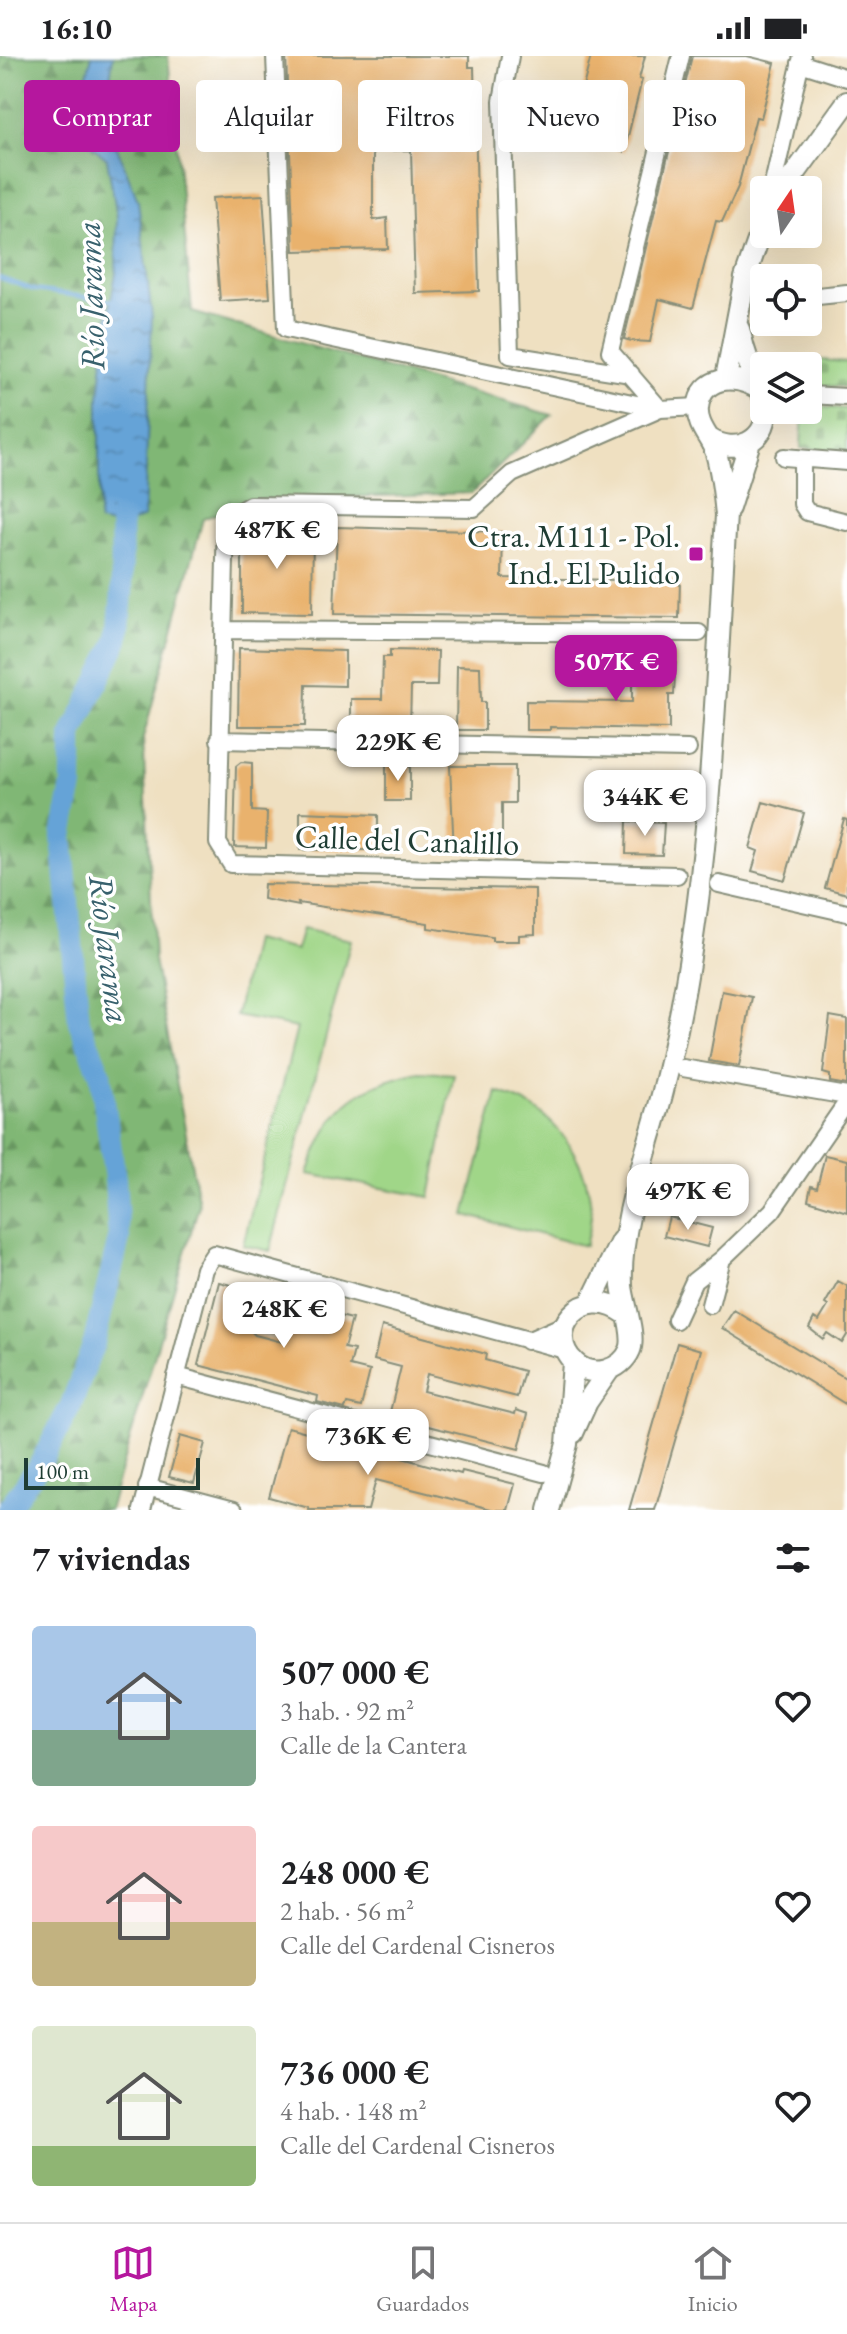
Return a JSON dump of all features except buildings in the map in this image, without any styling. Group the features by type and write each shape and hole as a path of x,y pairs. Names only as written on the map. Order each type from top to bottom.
{"main road":[{"path":"787,176 847,102"},
{"path":"726,378 745,278 755,248"},
{"path":"738,321 750,369"},
{"path":"549,1510 567,1444 587,1402 609,1370 626,1358 633,1341 622,1284 625,1234 680,1019 700,900 708,827 726,515 722,479 710,439 699,420 698,407 707,389 717,381 742,379 750,385"},
{"path":"710,439 730,447 740,447 750,442 764,424"},
{"path":"726,515 750,442"},
{"path":"590,1304 625,1234"},
{"path":"567,1444 569,1356 566,1324 576,1310 602,1302 626,1314"},
{"path":"569,1356 584,1370 609,1370"}],"street":[{"path":"275,56 286,329 660,409 698,407"},
{"path":"510,56 502,101 510,355 631,374"},
{"path":"660,409 610,351 681,56"},
{"path":"780,176 801,59 847,78"},
{"path":"822,296 847,293"},
{"path":"822,396 847,397"},
{"path":"660,409 512,474 474,508 250,505 226,519 219,740 688,749"},
{"path":"784,457 847,462"},
{"path":"802,459 802,504 807,512 847,522"},
{"path":"223,630 699,633"},
{"name":"Calle del Canalillo","path":"219,740 218,843 231,864 677,875"},
{"path":"719,884 847,913"},
{"path":"676,1320 694,1281 772,1211 847,1099 683,1068"},
{"path":"142,1510 204,1269 214,1254 527,1341 569,1356"},
{"path":"710,1305 722,1259"},
{"path":"527,1341 566,1324"},
{"path":"176,1376 544,1473"},
{"path":"147,1487 234,1510"}],"green space":[{"path":"0,56 168,56 170,80 24,80 24,152 177,152 192,312 552,415 472,493 251,500 203,519 143,738 154,960 199,1205 109,1510 0,1510"},
{"path":"822,360 847,362 847,387 822,386"},
{"path":"822,407 847,409 847,451 801,448 802,424 822,424"},
{"path":"302,929 351,940 270,1251 243,1245 297,1028 236,1016 253,940 296,950"},
{"path":"420,1072 454,1074 430,1197 308,1174 325,1132 347,1104 377,1085"},
{"path":"497,1092 524,1102 544,1116 556,1127 574,1154 590,1199 591,1219 585,1246 465,1215"}],"water":[{"path":"92,56 113,56 110,80 86,80"},
{"path":"99,152 119,152 138,201 152,317 144,517 120,527 99,522 99,397 116,273 117,216 107,159"}],"waterway":[{"path":"0,278 34,290 115,301"},
{"name":"Río Jarama","path":"7,1510 40,1464 71,1405 94,1343 119,1239 115,1178 100,1073 79,1022 62,836 72,786 72,735 118,639 122,592 121,497"}],"place":[{"name":"Ctra. M111 - Pol. Ind. El Pulido","path":"696,554"}]}
